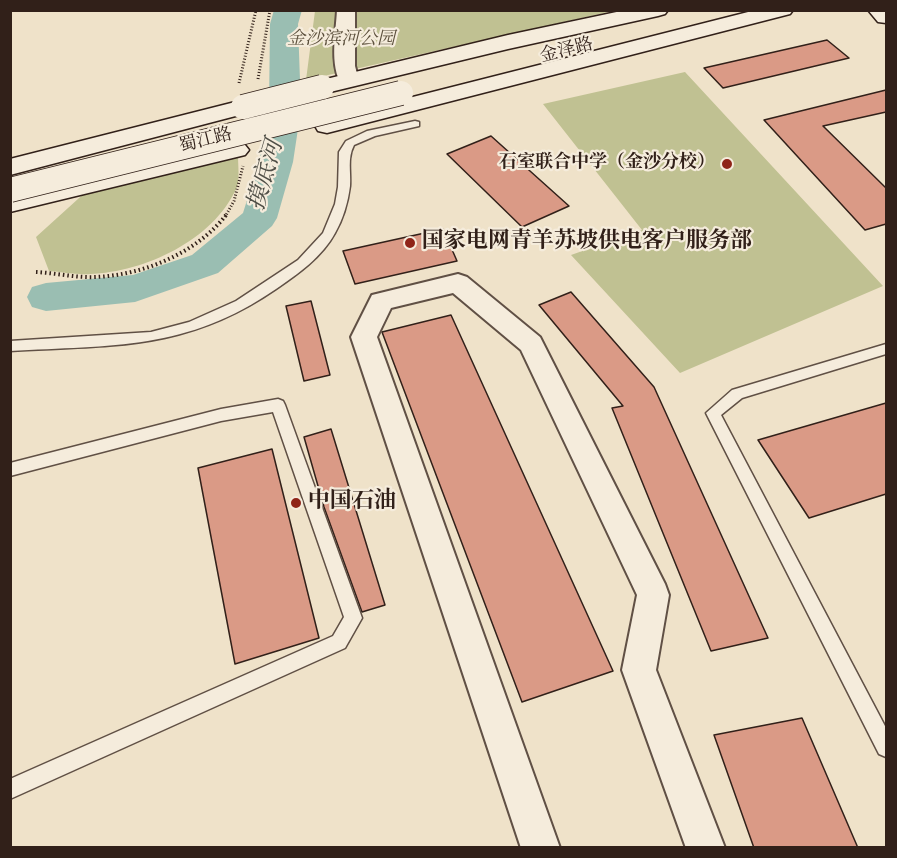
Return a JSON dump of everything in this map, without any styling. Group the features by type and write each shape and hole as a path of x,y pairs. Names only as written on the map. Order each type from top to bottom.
{"street":[{"path":"346,10 345,66 349,81"},
{"path":"10,167 244,102 322,87 508,42 658,10"},
{"name":"金泽路","path":"401,93 733,10"},
{"path":"10,203 240,155 327,126 783,10"},
{"path":"878,10 886,17"},
{"name":"蜀江路","path":"10,190 401,93"},
{"path":"541,848 364,337 381,301 458,283 531,344 653,595 639,670 706,848"}],"lane":[{"path":"10,346 153,337 218,317 278,282 318,248 339,215 345,186 346,149 350,142 362,136 415,124"},
{"path":"886,349 737,394 713,413 886,747"},
{"path":"10,470 221,415 278,405 353,618 339,642 10,789"}],"path":[{"path":"244,102 256,10"},
{"path":"244,102 270,10"},
{"path":"36,272 105,276 156,263 186,250 208,234 230,210 240,155"}],"green space":[{"name":"金沙滨河公园","path":"315,11 613,11 306,80"},
{"path":"685,72 883,286 680,373 571,255 642,230 543,104"},
{"path":"238,156 236,189 225,207 211,224 175,250 154,260 111,272 75,274 49,271 36,237 89,189"}],"building":[{"path":"827,40 849,58 723,88 704,68"},
{"path":"886,90 886,112 823,126 886,188 886,224 865,230 764,120"},
{"path":"491,136 569,206 522,227 447,154"},
{"path":"443,229 457,261 355,284 343,251"},
{"path":"571,292 654,387 768,638 711,651 612,408 623,406 539,305"},
{"path":"311,301 330,375 304,381 286,306"},
{"path":"451,315 613,671 522,702 382,332"},
{"path":"886,403 886,494 809,518 758,440"},
{"path":"331,429 385,605 362,612 324,507 304,437"},
{"path":"272,449 319,638 235,664 198,468"},
{"path":"802,718 858,848 754,848 714,735"}],"waterway":[{"name":"摸底河","path":"46,297 135,288 205,264 259,218 276,162 285,109 284,24 288,10"}],"place":[{"name":"石室联合中学（金沙分校）","path":"727,164"},
{"name":"国家电网青羊苏坡供电客户服务部","path":"410,243"},
{"name":"中国石油","path":"296,503"}]}
